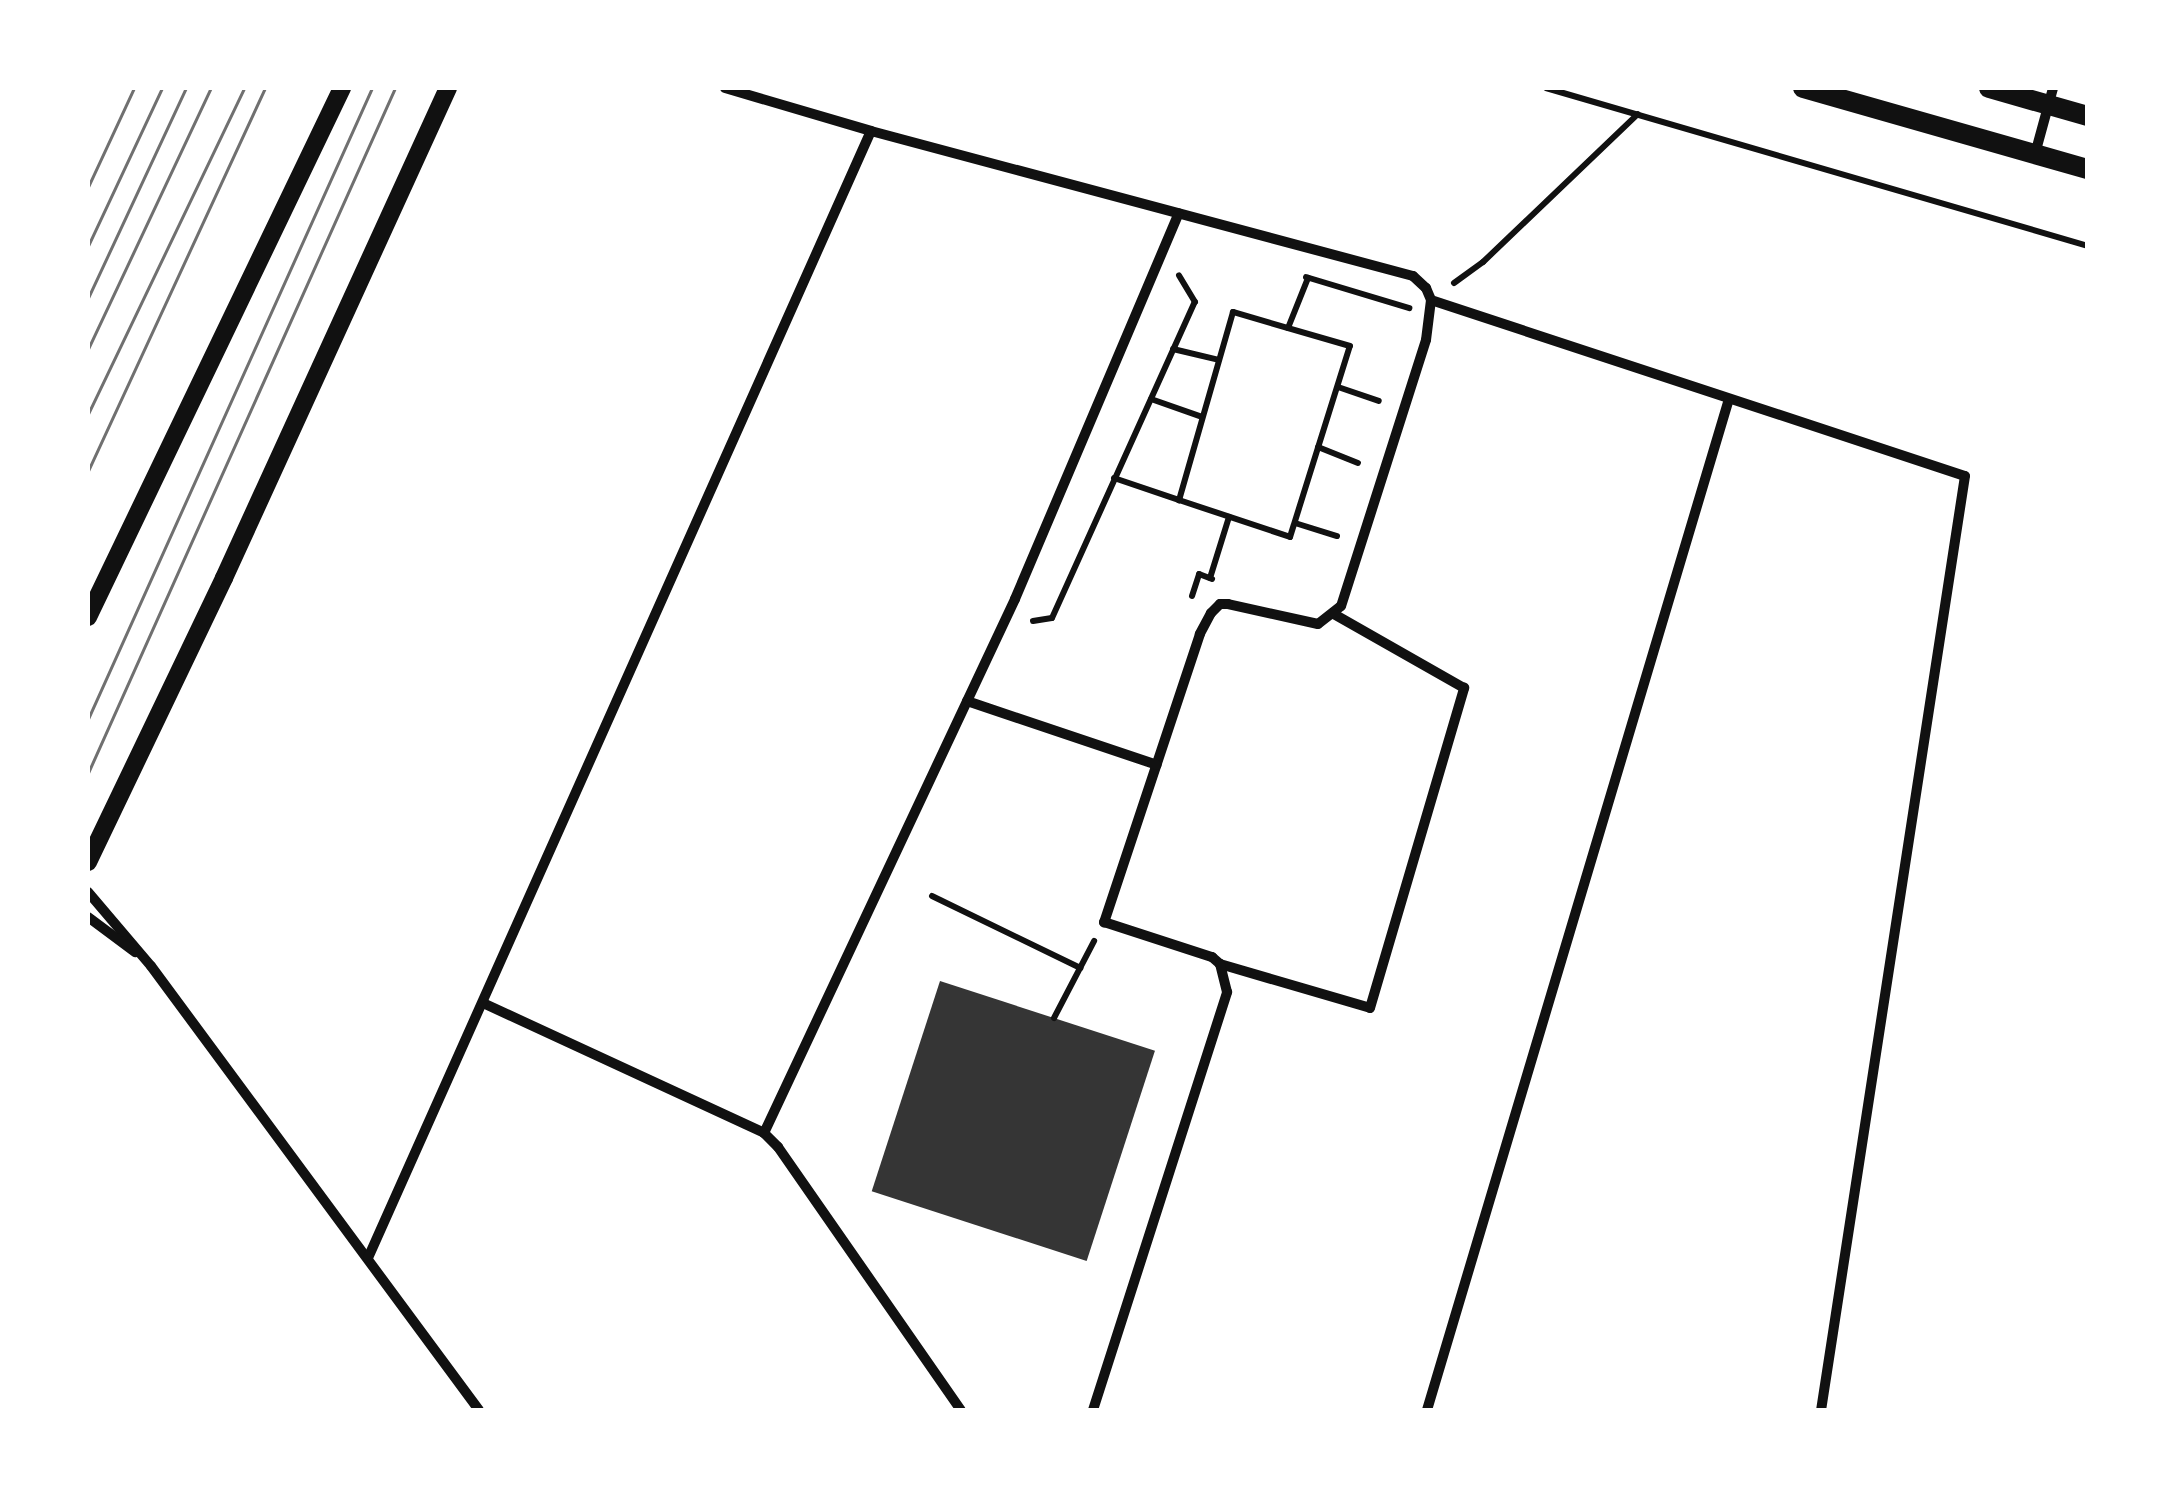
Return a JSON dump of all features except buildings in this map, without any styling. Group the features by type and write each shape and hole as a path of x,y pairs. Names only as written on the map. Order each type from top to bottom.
{"main road":[{"path":"1803,88 2088,169"},
{"path":"1989,88 2051,96 2088,116"}],"street":[{"path":"88,617 342,88"},
{"path":"88,862 224,578 448,88"},
{"path":"725,88 871,132 1413,276 1426,288 1430,300 1420,358 1348,593 1334,614 1318,624 1300,623 1245,606 1220,604 1204,622 1104,922 1212,956 1220,964 1370,1008 1464,688 1334,614"},
{"path":"2035,154 2051,96"},
{"path":"368,1258 871,132"},
{"path":"764,1134 967,701 1179,213"},
{"path":"1430,300 1965,476 1821,1410"},
{"path":"1427,1410 1729,398"},
{"path":"967,701 1157,766"},
{"path":"88,892 151,966 479,1410"},
{"path":"88,918 151,966"},
{"path":"1093,1410 1227,992 1220,964"},
{"path":"483,1002 764,1134 778,1147 961,1410"}],"path":[{"path":"1546,88 2088,246"},
{"path":"1290,272 1410,309 1430,300 1483,262 1638,114"},
{"path":"1288,328 1318,251"},
{"path":"1019,623 1052,618 1195,302 1176,269"},
{"path":"1404,327 1410,309"},
{"path":"1114,478 1178,500 1229,516 1290,537 1350,346 1233,312 1178,500"},
{"path":"1173,349 1220,360"},
{"path":"1374,416 1385,382"},
{"path":"1338,386 1379,401"},
{"path":"1151,399 1202,417"},
{"path":"1318,448 1358,463"},
{"path":"1353,481 1364,448"},
{"path":"1210,578 1229,516"},
{"path":"1332,556 1343,518"},
{"path":"1295,523 1338,536"},
{"path":"1187,610 1199,574 1227,584"},
{"path":"932,896 1080,968"},
{"path":"1054,1018 1104,922"}],"tram line":[{"path":"88,187 134,88"},
{"path":"88,246 162,88"},
{"path":"88,298 186,88"},
{"path":"88,349 211,88"},
{"path":"88,414 244,88"},
{"path":"88,471 265,88"},
{"path":"88,719 372,88"},
{"path":"88,773 395,88"}]}
